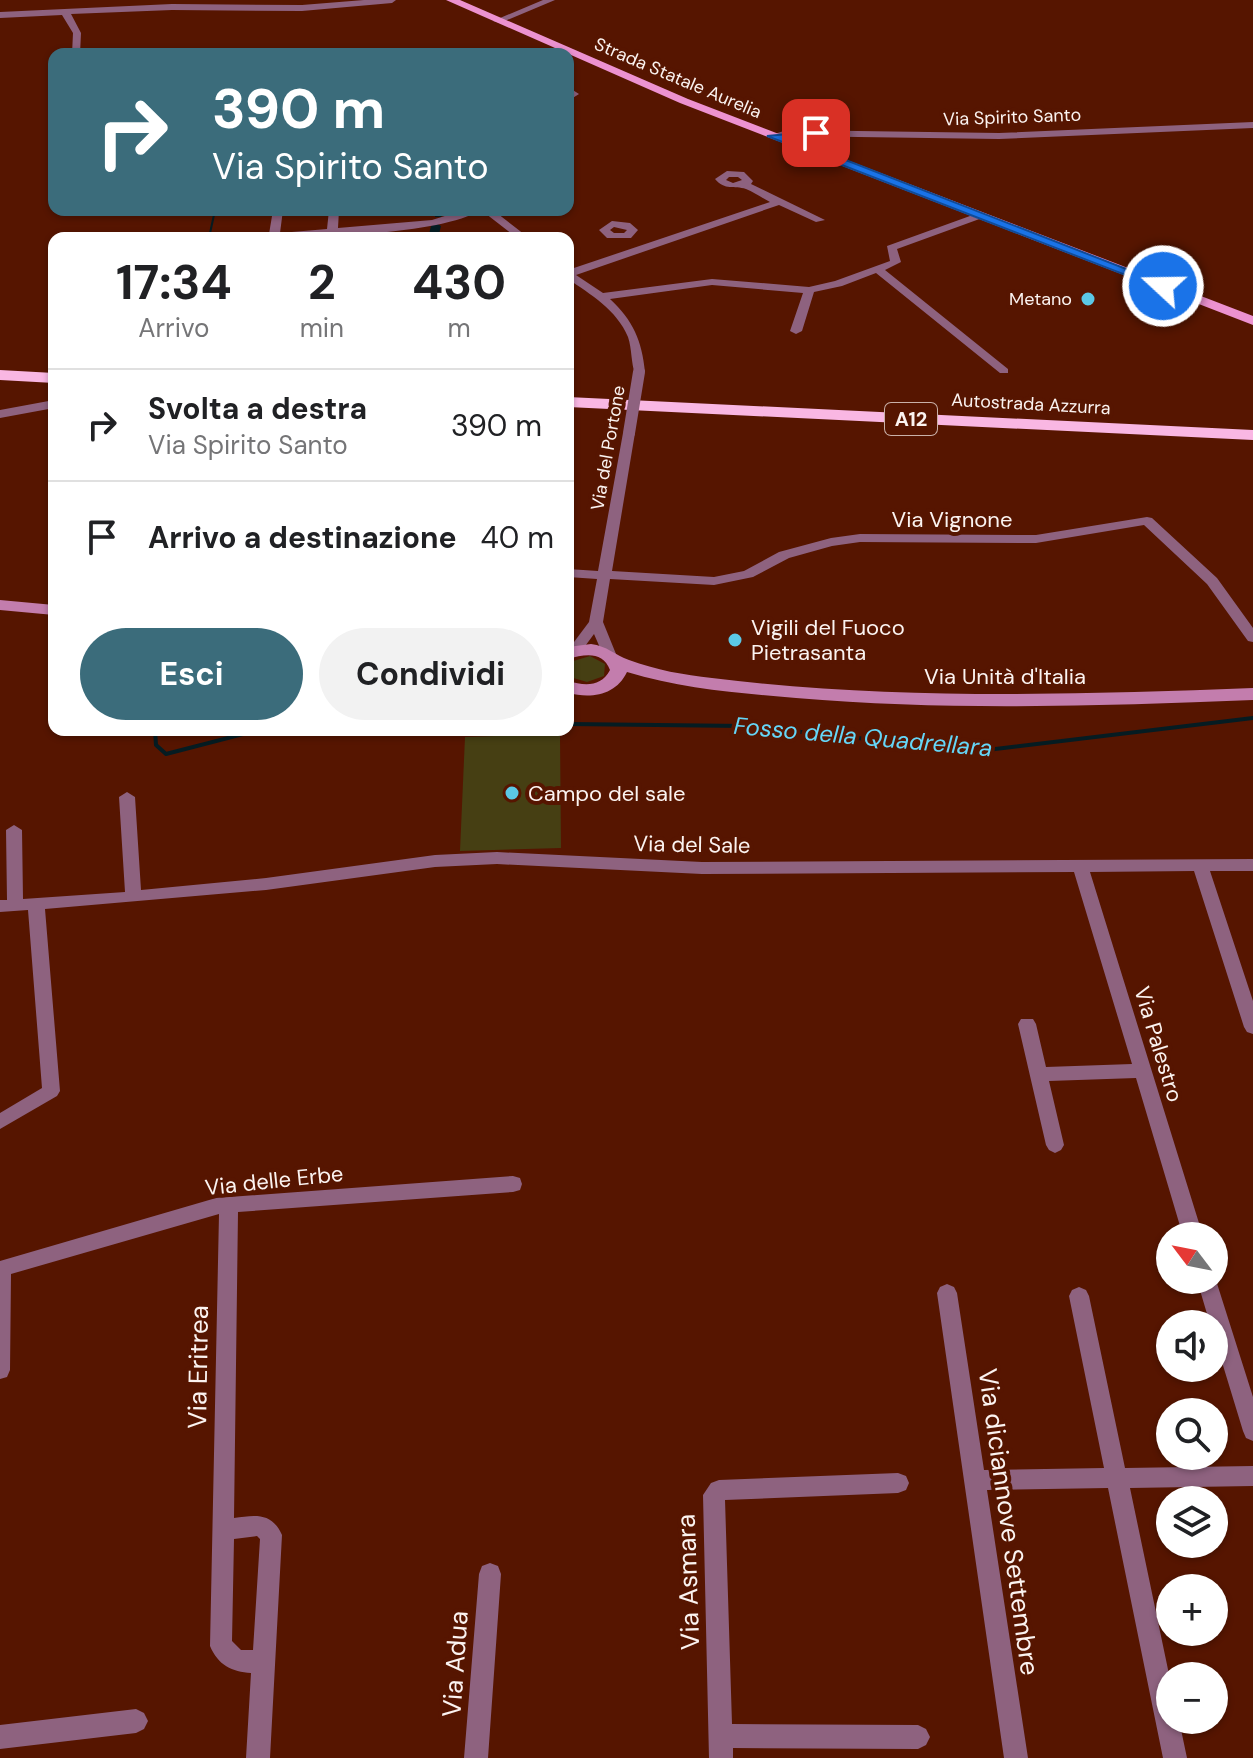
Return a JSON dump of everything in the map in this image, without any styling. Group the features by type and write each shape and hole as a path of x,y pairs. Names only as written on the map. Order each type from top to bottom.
{"highway":[{"path":"0,366 48,368"},
{"path":"0,375 48,378"},
{"name":"Autostrada Azzurra","path":"574,393 1253,426"},
{"name":"Autostrada Azzurra","path":"574,402 1253,435"}],"main road":[{"name":"Strada Statale Aurelia","path":"451,0 561,48"},
{"name":"Strada Statale Aurelia","path":"574,53 773,136 1253,321"},
{"path":"0,605 48,609"},
{"name":"Via Unità d'Italia","path":"574,652 597,650 671,680 849,697 981,702 1253,694"},
{"path":"608,685 618,674 613,658"},
{"path":"574,688 589,690 608,685 671,680"}],"street":[{"path":"0,15 172,7 302,8 392,0"},
{"path":"497,21 551,0"},
{"path":"65,12 77,33 76,48"},
{"name":"Via Spirito Santo","path":"773,136 787,133 999,136 1253,125"},
{"path":"744,184 776,203 790,205 820,220"},
{"path":"574,272 776,203"},
{"path":"601,297 735,282 809,290 838,284 896,262 891,248 981,215"},
{"path":"333,216 332,232 433,223 456,216"},
{"path":"494,216 516,232"},
{"path":"634,250 607,235 605,228 626,225 632,233 652,244"},
{"path":"876,268 1004,371"},
{"name":"Via del Portone","path":"574,278 621,314 639,346 639,372 596,622 574,647"},
{"path":"621,314 620,304 626,297 651,290"},
{"path":"796,331 809,290"},
{"path":"0,414 48,405"},
{"name":"Via Vignone","path":"604,575 714,581 748,574 784,555 831,542 860,538 1036,539 1147,521 1212,581 1253,638"},
{"path":"574,573 604,575"},
{"path":"596,622 613,658"},
{"path":"127,797 133,897"},
{"path":"8,905 14,830"},
{"name":"Via del Sale","path":"8,905 133,897 266,884 435,861 497,858 702,868 1253,865"},
{"path":"1200,865 1253,1027"},
{"name":"Via Palestro","path":"1080,866 1189,1222"},
{"path":"0,1122 51,1091 36,903"},
{"path":"1027,1024 1055,1145"},
{"path":"1039,1074 1142,1071"},
{"name":"Via delle Erbe","path":"1,1269 229,1205 513,1184"},
{"name":"Via Eritrea","path":"229,1205 221,1646 236,1661 262,1662"},
{"path":"0,1370 1,1269"},
{"name":"Via diciannove Settembre","path":"947,1293 1016,1758"},
{"path":"1211,1294 1253,1431"},
{"path":"1079,1296 1175,1758"},
{"path":"974,1480 1253,1476"},
{"name":"Via Asmara","path":"721,1747 714,1495 719,1490 898,1483"},
{"path":"223,1530 261,1525 271,1535 258,1758"},
{"name":"Via Adua","path":"476,1758 490,1574"},
{"path":"0,1737 136,1721"},
{"path":"721,1747 918,1737"}],"shaded area":[{"path":"590,656 605,664 604,676 587,682 574,678 574,661"},
{"name":"Campo del sale","path":"560,736 561,848 460,851 465,737"}],"waterway":[{"name":"Fosso della Quadrellara","path":"210,232 214,216"},
{"path":"434,232 436,226"},
{"name":"Fosso della Quadrellara","path":"574,724 745,726 979,751 1253,718"},
{"name":"Fosso della Quadrellara","path":"155,736 156,745 166,754 236,736"}],"place":[{"name":"Metano","path":"1088,299"},
{"name":"Vigili del Fuoco Pietrasanta","path":"735,640"},
{"name":"Campo del sale","path":"512,793"}],"route":[{"path":"816,133 779,133 773,136 1163,286"}]}
